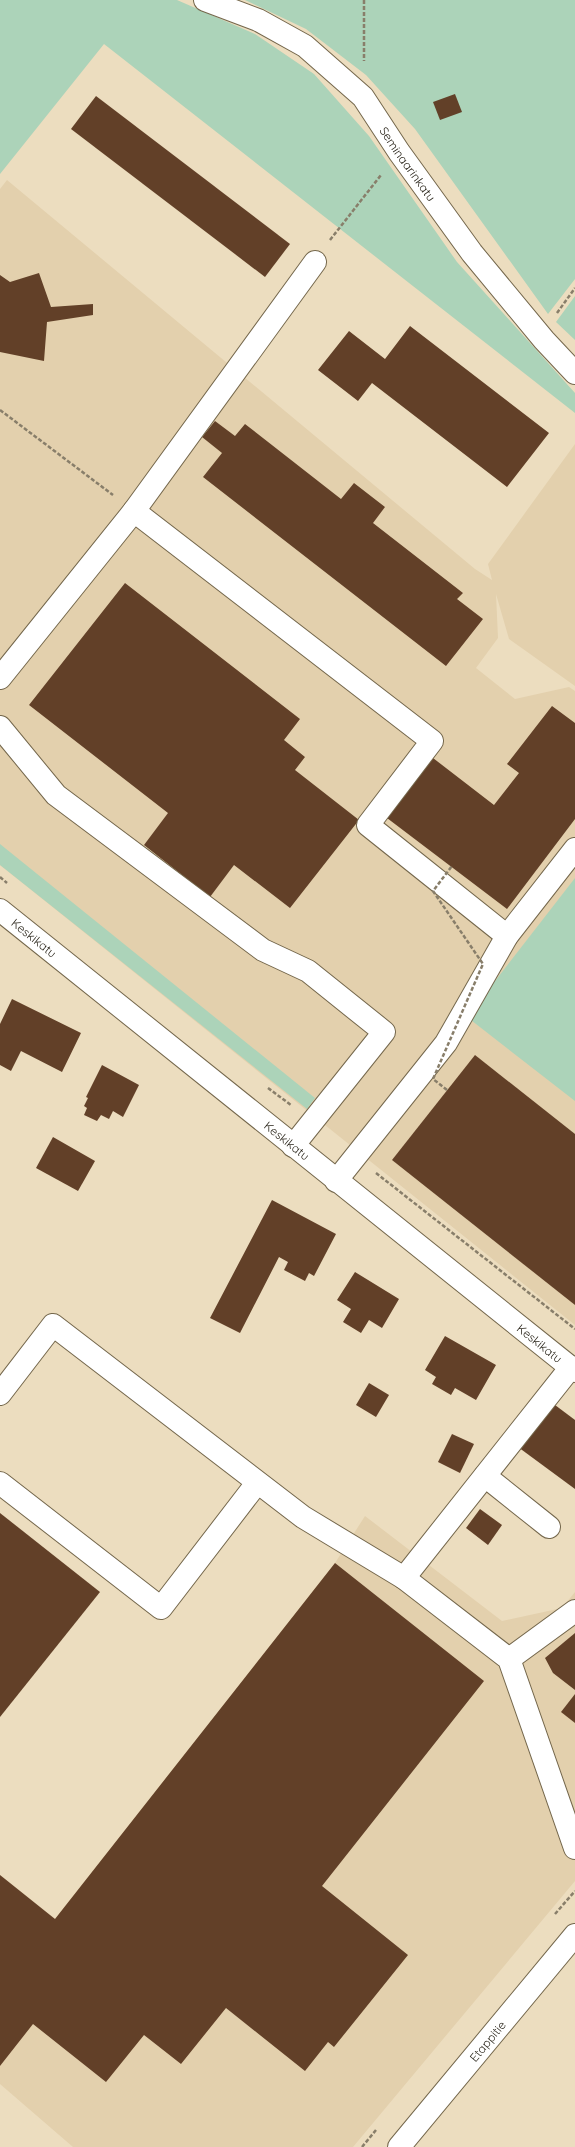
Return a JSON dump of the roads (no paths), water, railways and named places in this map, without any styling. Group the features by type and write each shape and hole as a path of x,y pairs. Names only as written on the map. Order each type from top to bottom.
{"street":[{"name":"Seminaarinkatu","path":"205,0 258,20 305,46 362,97 399,152 472,252 544,340 575,372"},
{"path":"0,678 134,511 315,262"},
{"path":"134,511 432,741 368,825 507,936"},
{"path":"0,727 56,795 263,950 308,970 384,1032 293,1146"},
{"path":"336,1181 446,1043 507,936 575,849"},
{"name":"Keskikatu","path":"0,910 336,1181 573,1369"},
{"path":"0,1394 54,1325 303,1517 404,1578 509,1659 575,1848"},
{"path":"404,1578 573,1369"},
{"path":"485,1476 549,1527"},
{"path":"0,1483 161,1608 257,1483"},
{"path":"509,1659 575,1611"},
{"name":"Etappitie","path":"399,2147 575,1935"}]}
